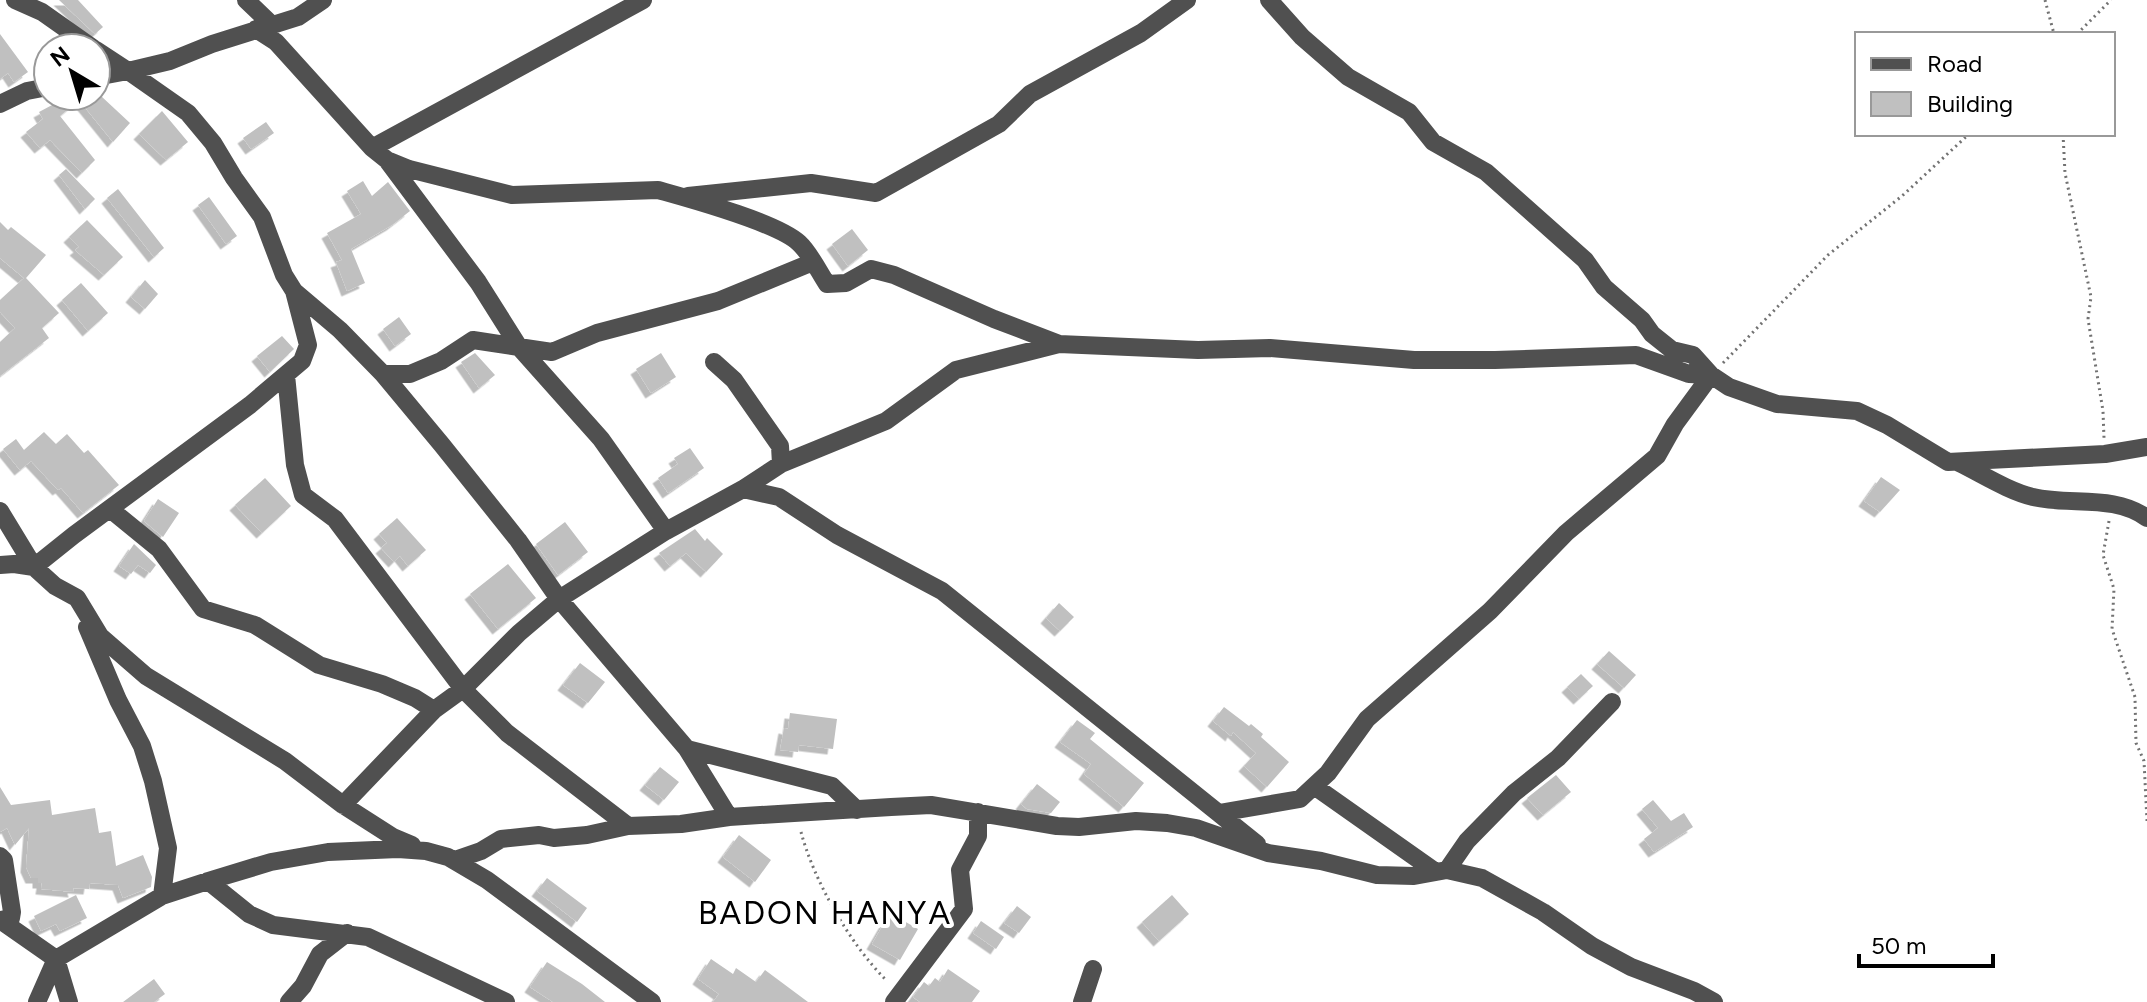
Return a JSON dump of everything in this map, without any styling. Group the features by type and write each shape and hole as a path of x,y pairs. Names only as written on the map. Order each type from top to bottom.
{"street":[{"path":"15,0 42,12 70,32"},
{"path":"246,0 276,42 380,154 478,282 519,347 601,439 666,531"},
{"path":"380,154 643,0"},
{"path":"681,196 811,183 876,193 999,124 1030,94 1141,33 1187,0"},
{"path":"1269,0 1302,37 1348,77 1409,112 1433,142 1486,172 1585,260 1604,287 1642,320 1652,334 1672,350 1693,355 1711,375 1729,387 1777,404 1857,411 1887,425 1948,462 2105,454 2147,447"},
{"path":"112,74 170,61 298,17 318,1"},
{"path":"0,565 34,567 250,405 302,361 308,345 294,291 284,275 262,217 213,143 188,113 112,61"},
{"path":"0,104 32,90"},
{"path":"380,154 409,169 512,195 658,190 681,196 771,227 799,243 827,284 846,283 871,269 894,275 1059,344"},
{"path":"383,374 410,374 441,361 473,340 552,352 597,333 718,301 813,262"},
{"path":"294,291 340,330 383,374 518,540 559,599 687,749 729,817"},
{"path":"343,805 434,710 463,689 519,633 559,599 666,531 743,489 781,464 886,421 956,370 1059,344 1198,350 1270,348 1414,360 1636,355 1689,374 1711,375"},
{"path":"714,362 734,380 780,446 781,464"},
{"path":"286,375 298,483 303,495 335,519 463,689 507,733 628,826"},
{"path":"1219,813 1300,799 1328,773 1367,719 1490,611 1566,533 1657,456 1675,424 1711,375"},
{"path":"1957,462 2030,497 2072,503 2111,502 2147,518"},
{"path":"743,489 779,497 837,535 942,591 1268,853"},
{"path":"110,509 159,549 203,609 255,625 319,665 382,684 434,710"},
{"path":"0,511 34,567 55,586 77,598 100,636 146,676 285,761 343,805 393,837 455,860 511,895 652,1002"},
{"path":"77,598 118,700 142,746 153,781 168,848 162,896"},
{"path":"1441,871 1514,793 1558,758 1612,702"},
{"path":"687,749 832,786 857,810"},
{"path":"1314,786 1441,871"},
{"path":"455,860 481,851 501,839 587,835 628,826 681,824 729,817 931,805 1057,826 1136,821 1167,823 1196,828 1268,853 1321,861 1377,875 1414,876 1441,871 1482,878 1532,905 1618,960 1714,1002"},
{"path":"897,998 964,909 960,870 978,836 978,812"},
{"path":"37,1002 56,959 162,896 271,862 328,852 426,851"},
{"path":"0,856 4,860 12,912 11,918 0,920"},
{"path":"208,881 249,914 273,925 368,937 482,997 506,1002"},
{"path":"0,920 56,959 69,1002"},
{"path":"289,1002 303,986 320,954 347,933"},
{"path":"1082,1002 1093,969"}],"path":[{"path":"2045,0 2053,32"},
{"path":"2079,32 2111,0"},
{"path":"1711,375 1828,255 1902,196 1967,136"},
{"path":"2063,136 2065,173 2091,297 2088,319 2103,411 2105,454"},
{"path":"2111,502 2103,555 2114,589 2112,629 2135,697 2136,743 2144,761 2147,821"},
{"path":"797,814 808,858 839,914 897,998"}],"building":[{"path":"59,0 78,0 103,27 93,32"},
{"path":"0,34 28,72 14,82 8,73 0,79"},
{"path":"112,106 130,123 113,142 89,112 112,112"},
{"path":"162,111 188,142 166,160 139,134"},
{"path":"39,112 65,112 60,116 95,160 82,173 50,140 40,148 26,132 43,119"},
{"path":"266,122 274,133 251,149 243,138"},
{"path":"66,169 95,199 85,209 59,175"},
{"path":"363,181 372,196 388,182 410,211 351,249 365,283 347,291 336,262 342,260 327,233 361,214 347,191"},
{"path":"118,189 164,248 154,257 107,198"},
{"path":"209,197 237,236 226,244 198,205"},
{"path":"87,220 123,257 104,275 75,250 79,247 69,237"},
{"path":"0,222 46,255 26,278 59,313 42,328 49,338 0,376 0,342 15,328 0,312 0,300 24,278 0,258"},
{"path":"852,229 868,250 848,266 832,244"},
{"path":"145,280 158,294 145,309 131,297"},
{"path":"81,283 108,313 88,331 62,300"},
{"path":"399,317 411,334 395,346 383,329"},
{"path":"282,336 294,349 270,372 257,356"},
{"path":"475,353 495,375 479,388 461,362"},
{"path":"661,353 676,377 651,393 636,369"},
{"path":"44,432 56,444 67,434 84,453 88,450 119,485 83,513 31,461 20,470 3,449 16,439 24,450"},
{"path":"690,448 704,468 668,493 658,478 678,464 674,458"},
{"path":"1881,477 1900,490 1880,512 1864,501"},
{"path":"265,478 291,506 262,533 235,505"},
{"path":"158,499 179,513 163,537 144,521"},
{"path":"397,518 426,550 408,566 400,556 394,562 381,548 387,543 379,534"},
{"path":"565,522 588,552 558,575 536,544"},
{"path":"695,529 723,554 706,572 686,553 670,566 659,553"},
{"path":"134,544 156,565 150,573 138,565 131,574 119,566"},
{"path":"508,564 536,598 498,629 470,594"},
{"path":"1059,603 1074,617 1060,631 1046,618"},
{"path":"1609,651 1636,675 1624,688 1597,664"},
{"path":"580,663 605,682 588,703 563,685"},
{"path":"1581,674 1593,686 1579,699 1567,687"},
{"path":"1224,707 1263,734 1261,737 1289,762 1267,787 1244,766 1256,753 1233,732 1231,736 1213,721"},
{"path":"790,713 837,719 833,749 799,745 798,752 780,750"},
{"path":"1077,720 1095,733 1090,739 1144,783 1124,807 1084,774 1091,764 1060,742"},
{"path":"660,767 679,782 664,800 645,785"},
{"path":"1556,775 1571,792 1543,815 1527,798"},
{"path":"1037,784 1060,802 1051,813 1027,809 1021,804"},
{"path":"0,787 11,805 50,800 52,815 95,808 99,833 111,831 116,866 143,855 152,877 151,887 123,898 118,885 90,883 89,889 73,888 74,892 41,889 42,883 38,883 38,878 31,878 26,867 29,828 15,845 7,828 0,832"},
{"path":"1653,800 1671,821 1684,813 1693,827 1654,852 1644,839 1658,828 1642,809"},
{"path":"739,835 771,860 755,882 723,857"},
{"path":"547,878 587,908 577,922 537,891"},
{"path":"76,895 87,918 60,931 56,924 41,931 34,916"},
{"path":"1172,895 1189,914 1159,941 1142,922"},
{"path":"1017,906 1031,917 1019,933 1004,923"},
{"path":"890,913 918,929 900,960 872,944"},
{"path":"981,921 1004,937 996,949 973,933"},
{"path":"711,959 733,974 736,968 756,982 765,970 808,1002 713,1002 719,994 698,979"},
{"path":"547,962 605,1002 553,1002 530,987"},
{"path":"948,969 980,991 972,1002 920,1002 913,997 924,982 929,986 935,978 940,982"},
{"path":"154,979 165,994 154,1002 123,1002"}],"district":[{"name":"BADON HANYA","path":"825,913"}]}
